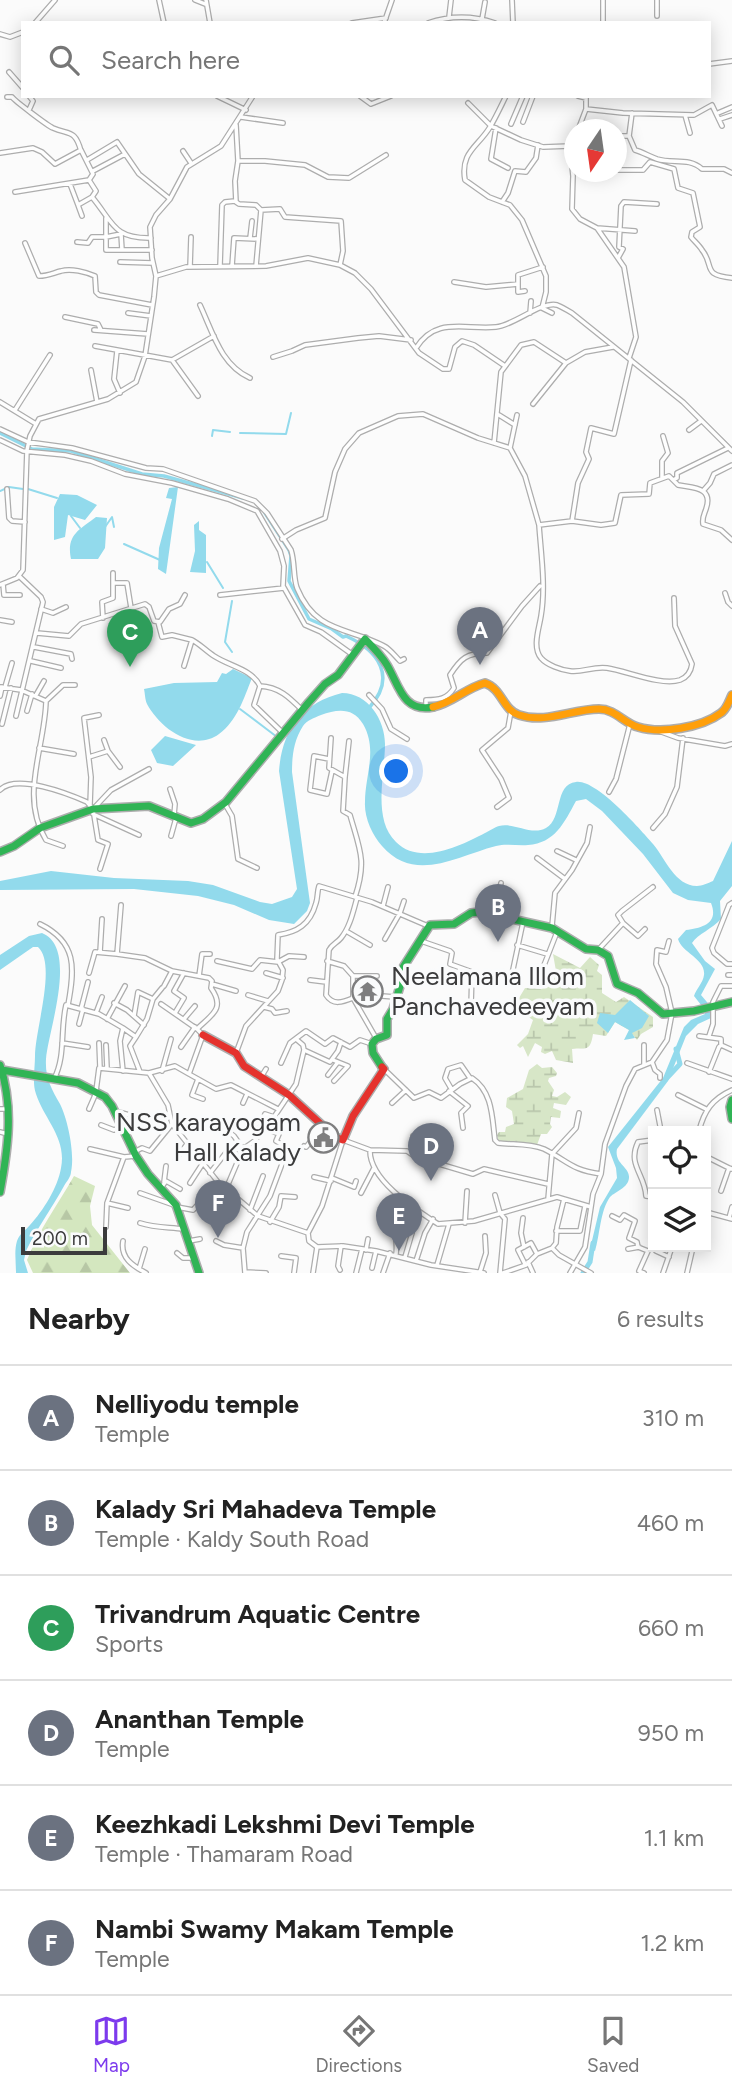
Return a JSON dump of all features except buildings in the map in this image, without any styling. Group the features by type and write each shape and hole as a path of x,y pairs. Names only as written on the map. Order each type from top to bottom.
{"street":[{"path":"37,21 55,0"},
{"path":"159,0 164,21"},
{"path":"195,0 205,2 210,21"},
{"path":"385,20 392,0"},
{"path":"449,17 451,0"},
{"path":"512,0 513,21"},
{"path":"603,0 603,21"},
{"path":"657,0 657,16"},
{"path":"482,19 485,2"},
{"path":"435,21 466,16 488,21"},
{"path":"0,34 10,37 21,33"},
{"path":"711,64 732,61"},
{"path":"9,72 21,86"},
{"path":"7,97 12,97 53,128 70,132 93,172"},
{"path":"29,110 33,101 31,98"},
{"path":"221,98 246,110"},
{"path":"20,595 4,595 1,584 20,576 24,564 27,447 38,419 97,402 120,393 136,382 145,356 156,276 150,227 170,199 186,169 191,163 221,146 252,98"},
{"path":"363,98 371,104 386,98"},
{"path":"505,98 493,127 491,159 508,168"},
{"path":"511,124 522,98"},
{"path":"523,122 532,98"},
{"path":"582,119 586,98"},
{"path":"468,103 493,127 538,145 564,146"},
{"path":"586,109 685,115 694,114 712,104 722,126"},
{"path":"717,113 732,107"},
{"path":"632,113 629,136 633,149 655,158 694,162 702,169 724,169 732,173"},
{"path":"685,115 690,133"},
{"path":"720,119 732,115"},
{"path":"241,117 284,123"},
{"path":"236,123 236,201"},
{"path":"493,127 473,146 465,161 465,180 489,197 510,205 522,220 547,284 542,308"},
{"path":"86,161 117,142 139,174 170,199"},
{"path":"502,202 515,171 526,172 536,158 538,145"},
{"path":"0,153 33,148 55,164 81,150"},
{"path":"183,151 191,163"},
{"path":"537,153 543,154"},
{"path":"15,192 89,180 93,172 125,154"},
{"path":"238,161 305,165 330,177 349,178 386,155"},
{"path":"627,170 643,170 650,162 674,169 678,188 693,193 700,227 692,232 691,237 702,249 709,270 732,278"},
{"path":"78,205 92,197 96,191 89,180"},
{"path":"573,182 572,209 580,219 597,228 635,231"},
{"path":"70,184 82,216"},
{"path":"92,197 121,234 122,250"},
{"path":"220,266 222,205 236,201 239,204 259,206 261,210 256,266"},
{"path":"618,258 623,249 619,247 621,206 624,202 657,204"},
{"path":"261,210 280,209 285,217 341,221 340,265"},
{"path":"106,216 106,250 152,250"},
{"path":"250,238 252,221"},
{"path":"572,521 578,483 589,459 586,452 591,428 614,434 635,337 626,276 618,258 597,228"},
{"path":"77,242 89,242 92,237 121,234 151,238"},
{"path":"190,267 191,237"},
{"path":"232,266 234,238 258,239"},
{"path":"25,243 39,276 67,270 89,274 95,276 96,292 99,296 152,305"},
{"path":"156,276 190,267 256,266 308,258 340,265 355,273 371,289 419,354 447,369 451,366 454,347 462,341 468,342 505,366"},
{"path":"120,262 153,262"},
{"path":"525,291 518,292 518,275 543,268"},
{"path":"454,282 486,287 518,284"},
{"path":"530,313 531,301"},
{"path":"415,349 423,336 452,326 496,327 554,304 572,313 683,402 730,449 677,473 677,478 673,481"},
{"path":"200,305 230,365 250,378"},
{"path":"542,308 552,313"},
{"path":"128,313 151,316"},
{"path":"65,317 97,324 101,330"},
{"path":"94,330 149,334"},
{"path":"94,346 172,360 214,336"},
{"path":"273,357 304,345 358,338 379,336 411,341"},
{"path":"494,443 501,372 521,345 534,342 566,362"},
{"path":"533,404 566,362 585,352 613,347"},
{"path":"117,351 114,379 120,393"},
{"path":"15,410 50,355"},
{"path":"172,360 198,396"},
{"path":"90,370 97,402"},
{"path":"0,402 36,424"},
{"path":"283,539 302,527 325,518 341,455 353,438 398,416 418,414 510,448"},
{"path":"498,414 515,425"},
{"path":"517,415 510,448 524,476 539,525 542,604 537,650 546,663 570,671 593,667 674,681 685,678 692,664 675,626 674,598"},
{"path":"689,430 701,421"},
{"path":"0,429 27,447 72,448 146,468 163,469 260,504 294,559 296,585 312,615 345,632 388,648 400,661 404,659"},
{"path":"662,478 662,461 668,453 663,436"},
{"path":"0,439 91,461 125,474 172,483 228,499 257,511 283,559 284,588 305,625 321,632 354,655"},
{"path":"703,491 715,474 732,466"},
{"path":"539,525 572,521 601,525 615,523 621,495 649,494 650,483 669,477 678,485 696,486 703,491 707,505 703,524 721,530 732,540"},
{"path":"7,489 10,520 25,522"},
{"path":"103,618 104,601 113,598 113,573"},
{"path":"16,716 43,602 20,576"},
{"path":"113,583 127,583 131,608"},
{"path":"426,707 426,701 444,698 451,693 454,688 450,675 457,664 465,656 487,653 542,584"},
{"path":"220,595 284,588"},
{"path":"725,593 727,602 732,606"},
{"path":"158,622 164,620 169,609 180,604 185,595"},
{"path":"37,633 68,636 81,624 131,608 148,606 154,621 158,622 162,637 172,635 191,640 225,663 246,671 255,678 260,686 254,705 283,733"},
{"path":"41,609 53,612 66,607"},
{"path":"0,620 12,622"},
{"path":"0,852 40,828 92,809 149,806 191,823 203,819 225,803 322,687 338,675 365,639"},
{"path":"365,639 387,666 398,692 406,701 417,707 445,703 467,689 485,683 497,689 511,711 520,716 606,709 630,724 683,738 725,746 732,744"},
{"path":"184,666 191,640"},
{"path":"34,647 71,654 72,659"},
{"path":"31,661 61,668"},
{"path":"0,696 12,663"},
{"path":"27,711 44,681"},
{"path":"63,846 47,841 40,828 34,785 46,701 63,685 75,685"},
{"path":"260,686 281,691 302,710"},
{"path":"2,687 21,690 46,701"},
{"path":"2,724 11,688"},
{"path":"369,695 379,706 391,729 407,739"},
{"path":"659,731 712,718 724,711 732,695"},
{"path":"497,807 509,798 501,779 482,750 508,728 511,711"},
{"path":"99,715 84,718 92,809 98,840 108,846 100,869"},
{"path":"609,792 616,779 630,724"},
{"path":"331,738 329,768 345,777"},
{"path":"653,828 664,814 677,787 683,738"},
{"path":"104,740 108,751 120,767"},
{"path":"349,741 343,811 350,815 363,863 362,875 346,931 339,941 330,946 326,995 332,1001 342,1003 369,995 395,997"},
{"path":"39,748 74,754"},
{"path":"89,757 108,751"},
{"path":"329,759 312,755 310,790 327,794 332,771"},
{"path":"92,809 111,790 149,769"},
{"path":"0,790 12,783 34,785 82,800 92,809 138,835"},
{"path":"170,789 175,804 171,836"},
{"path":"225,803 232,816 238,859 257,868"},
{"path":"539,978 555,930 555,893 587,843 590,827"},
{"path":"557,851 576,860"},
{"path":"537,858 565,879"},
{"path":"495,916 501,883"},
{"path":"236,1053 246,1026 278,991 283,978 283,970 278,962 278,934 292,933 304,924 316,906 319,886 383,906 428,926 454,924 471,913 480,912 555,930 586,949 598,950 608,956 620,986 638,993 663,1014 694,1011 732,1002"},
{"path":"383,906 388,887"},
{"path":"645,929 638,936 618,915 653,887"},
{"path":"385,939 404,901"},
{"path":"732,903 712,947 714,953 727,964 732,964"},
{"path":"117,954 121,905"},
{"path":"100,952 102,919"},
{"path":"512,974 523,922"},
{"path":"598,950 623,923"},
{"path":"40,924 62,937 74,976 62,1021 62,1057 54,1079"},
{"path":"281,1063 289,1045 306,1031 325,1044 331,1038 350,1046 360,1040 374,1041 387,1035 387,1019 393,1009 404,966 428,926"},
{"path":"346,931 370,945"},
{"path":"421,941 450,951 450,964 472,972 471,1006 496,1012"},
{"path":"570,1273 578,1264 584,1247 605,1144 625,1086 635,1069 652,1062 667,1040 672,1013 666,987 655,960 657,950 666,951 669,941"},
{"path":"517,945 547,954"},
{"path":"89,973 95,953 100,952 145,958 172,971 209,978 218,1003 212,1016 181,1047"},
{"path":"199,976 202,954 210,954"},
{"path":"217,961 252,969 257,960 278,962 289,956 304,957"},
{"path":"327,961 344,966 353,976 353,998 374,1041 373,1053 384,1069 414,1098 429,1092 438,1099 470,1078"},
{"path":"140,1072 130,1048 131,1042 144,1024 153,999 172,971"},
{"path":"175,1013 184,998 174,992 185,973"},
{"path":"266,973 283,978"},
{"path":"353,976 377,976"},
{"path":"310,980 326,982"},
{"path":"79,1024 88,982"},
{"path":"212,984 236,991"},
{"path":"107,1019 125,986"},
{"path":"709,1036 713,1024 709,1006 721,986 732,986"},
{"path":"134,1016 138,992 153,999"},
{"path":"248,995 268,1001"},
{"path":"96,1013 102,997"},
{"path":"114,1003 144,1024"},
{"path":"161,1003 236,1053 244,1066 289,1095 335,1137 370,1150 404,1151 421,1162 426,1160 473,1174 484,1169 548,1184"},
{"path":"68,1005 96,1013 136,1037"},
{"path":"184,1019 195,1006"},
{"path":"264,1007 275,1013 287,1011"},
{"path":"123,1028 120,1048 123,1071"},
{"path":"189,1074 199,1030"},
{"path":"699,1036 721,1039 722,1045"},
{"path":"162,1071 171,1039"},
{"path":"210,1173 228,1150 243,1149 256,1140 265,1114 274,1117 289,1095 299,1075 304,1050 303,1045 296,1039"},
{"path":"328,1075 336,1061 341,1042"},
{"path":"62,1043 88,1047"},
{"path":"89,1109 100,1068 99,1043"},
{"path":"106,1045 107,1068"},
{"path":"644,1045 644,1065"},
{"path":"722,1045 732,1049"},
{"path":"709,1072 722,1045"},
{"path":"120,1048 130,1048"},
{"path":"304,1050 330,1062 336,1061 348,1066 334,1081"},
{"path":"652,1062 660,1078"},
{"path":"687,1063 732,1079"},
{"path":"463,1129 461,1113 468,1106 450,1090 445,1078 447,1069 461,1065 470,1078 479,1083 489,1101 493,1113 495,1140 498,1143 533,1146 574,1168 601,1174"},
{"path":"100,1068 149,1073 174,1066 216,1089 231,1085 278,1109"},
{"path":"0,1192 4,1133 1,1067 78,1083 105,1097 123,1126 135,1154 163,1185 177,1206 199,1273"},
{"path":"261,1077 266,1069"},
{"path":"384,1069 353,1116 332,1180 309,1233 309,1241 317,1247 341,1246 390,1253 454,1271 482,1273 486,1253 485,1236"},
{"path":"149,1073 168,1105 172,1124 218,1182 258,1216 309,1233"},
{"path":"198,1079 192,1095 203,1099"},
{"path":"392,1103 406,1090"},
{"path":"701,1126 706,1109 732,1090"},
{"path":"243,1103 247,1094"},
{"path":"678,1095 706,1109"},
{"path":"732,1100 732,1119"},
{"path":"657,1110 660,1126"},
{"path":"115,1111 147,1120 152,1117 170,1117"},
{"path":"548,1199 552,1154 576,1128 579,1113"},
{"path":"90,1149 124,1157 135,1154 142,1148 150,1151 172,1124"},
{"path":"100,1125 114,1130 123,1126"},
{"path":"304,1146 306,1147 324,1125"},
{"path":"261,1126 279,1134 276,1141 288,1148 271,1194 247,1232 243,1248 245,1272 266,1273"},
{"path":"225,1129 243,1149"},
{"path":"413,1136 430,1135 430,1150 426,1160"},
{"path":"648,1141 638,1142 635,1148 635,1164 645,1181 648,1196"},
{"path":"176,1159 187,1144"},
{"path":"226,1189 243,1149"},
{"path":"370,1150 374,1168 386,1184 436,1223 465,1223 557,1197 591,1207"},
{"path":"106,1227 107,1203 124,1157"},
{"path":"711,1159 731,1168 721,1191"},
{"path":"190,1183 203,1163"},
{"path":"163,1185 166,1166"},
{"path":"361,1193 374,1168"},
{"path":"250,1210 263,1176"},
{"path":"314,1177 354,1187 356,1181"},
{"path":"140,1193 193,1210 218,1182"},
{"path":"163,1185 171,1183 180,1189"},
{"path":"259,1190 271,1194"},
{"path":"465,1223 467,1191"},
{"path":"495,1195 500,1213 505,1219 501,1273 510,1272 537,1254 552,1248 556,1243 556,1231 564,1199"},
{"path":"226,1210 234,1196"},
{"path":"270,1222 281,1196 295,1197"},
{"path":"396,1254 396,1216 407,1201"},
{"path":"107,1203 128,1208"},
{"path":"556,1231 580,1231 585,1206"},
{"path":"711,1213 730,1219 732,1207"},
{"path":"612,1216 620,1220 624,1215 635,1221 629,1238 637,1242 639,1247"},
{"path":"523,1218 521,1233 524,1247"},
{"path":"416,1261 425,1233 433,1219"},
{"path":"139,1223 155,1228 186,1230"},
{"path":"437,1266 449,1224"},
{"path":"405,1257 412,1233"},
{"path":"189,1241 200,1239"},
{"path":"356,1273 368,1239"},
{"path":"123,1241 121,1250 125,1257 146,1273"},
{"path":"216,1241 243,1248"},
{"path":"533,1273 518,1252 531,1243 537,1254"},
{"path":"340,1270 338,1266 341,1246"},
{"path":"313,1273 317,1247"},
{"path":"628,1249 639,1247 648,1251 639,1271 644,1273"},
{"path":"552,1248 559,1255 590,1272"},
{"path":"139,1269 145,1249"},
{"path":"372,1268 376,1251"},
{"path":"659,1252 669,1256"},
{"path":"663,1273 670,1252"},
{"path":"687,1273 692,1252"},
{"path":"177,1253 183,1258 193,1258"},
{"path":"383,1273 390,1253"},
{"path":"281,1255 296,1258 294,1273"}],"green space":[{"path":"553,954 580,968 590,957 599,965 597,971 602,975 602,993 616,1002 624,997 653,1017 653,1027 641,1034 637,1040 629,1030 615,1022 606,1036 593,1034 589,1047 572,1049 573,1063 556,1060 552,1051 545,1054 541,1052 542,1047 535,1043 528,1057 523,1046 520,1048 517,1045 528,1034 533,1020 524,1014 519,998 525,988 541,989 553,984 556,971"},
{"path":"537,1064 542,1068 552,1067 557,1073 548,1081 554,1090 552,1096 557,1097 565,1092 571,1097 566,1105 554,1103 553,1108 561,1111 560,1118 551,1117 552,1127 547,1134 541,1134 537,1145 499,1142 499,1132 505,1132 506,1127 514,1124 512,1111 506,1107 507,1098 523,1089 529,1070"},
{"path":"74,1176 95,1186 90,1206 92,1225 130,1273 33,1273 27,1260"}],"water":[{"path":"178,487 166,574 158,569 159,548 172,499 166,498 169,488"},
{"path":"60,494 77,495 97,505 85,520 68,515 65,537 54,540 54,507"},
{"path":"96,517 107,518 105,548 98,559 71,559 72,539"},
{"path":"199,521 199,530 206,535 206,573 190,572 195,551 194,525"},
{"path":"233,669 252,678 231,723 209,739 199,741 178,735 160,721 146,702 144,689 174,683 217,682 222,673 226,674"},
{"path":"342,693 351,694 367,703 382,726 385,744 382,796 384,821 396,842 406,849 417,853 440,851 505,825 534,830 546,828 555,817 564,789 576,782 594,788 617,806 653,844 671,870 689,885 699,886 713,881 732,841 732,886 720,901 721,919 692,943 705,961 715,969 701,995 712,1008 711,1018 698,1024 686,1036 668,1081 617,1149 618,1158 629,1178 607,1203 595,1251 590,1249 600,1207 617,1178 608,1147 663,1078 684,1027 691,1020 705,1014 694,996 703,978 704,969 678,939 686,930 708,923 713,910 711,903 688,900 673,893 643,854 602,811 586,799 576,801 558,830 537,843 500,845 437,864 408,863 382,846 367,820 365,802 370,743 363,724 350,712 333,711 305,724 294,748 292,772 310,903 307,911 294,924 269,920 234,905 198,896 134,889 0,890 0,881 51,871 114,878 188,881 213,885 272,904 292,897 297,889 279,771 284,743 305,711"},
{"path":"165,736 196,745 173,766 157,763 151,750"},
{"path":"42,933 53,942 59,955 59,991 48,1046 46,1072 68,1128 72,1165 69,1178 26,1251 24,1260 28,1273 16,1273 17,1241 49,1198 57,1183 62,1157 58,1138 34,1085 36,1045 44,998 46,968 43,955 38,947 33,947 0,970 0,955 29,936"},
{"path":"630,1000 649,1016 642,1028 632,1033 635,1038 624,1040 629,1030 615,1022 608,1033 597,1023 600,1013 615,1015"}],"waterway":[{"path":"240,433 286,434 291,413"},
{"path":"212,436 213,430 230,432"},
{"path":"0,433 32,449 71,451 142,474 164,476 243,498"},
{"path":"0,491 9,487 23,489"},
{"path":"28,489 57,498"},
{"path":"265,513 289,550 289,581 309,619 358,642 375,657 380,666 382,686 369,708"},
{"path":"71,516 80,528"},
{"path":"105,527 112,517 114,527"},
{"path":"124,544 160,560"},
{"path":"207,562 223,588"},
{"path":"232,601 225,642 232,652"},
{"path":"240,709 277,737"},
{"path":"666,1079 680,1064 676,1049"},
{"path":"583,1273 590,1262 593,1243"}],"traffic: fast":[{"path":"0,852 40,828 93,809 149,806 191,823 203,819 226,802 309,702 325,684 338,675 365,639 385,661 408,702 423,708 433,707"},
{"path":"382,1067 373,1053 372,1044 376,1039 387,1035 387,1019 401,983 402,969 430,925 454,924 471,913 480,912 552,928 586,949 598,950 608,956 617,984 638,993 663,1014 694,1011 732,1002"},
{"path":"0,1065 8,1113 7,1144 0,1192"},
{"path":"2,1070 78,1083 105,1097 136,1156 176,1205 199,1273"},
{"path":"732,1100 732,1119"}],"traffic: slow":[{"path":"433,707 485,683 495,690 509,709 519,715 539,718 599,709 610,711 638,727 669,730 692,726 713,718 725,709 732,695"}],"traffic: jam":[{"path":"203,1035 236,1053 244,1066 289,1095 335,1137 343,1140 353,1116 384,1069 382,1067"}],"place":[{"name":"Nelliyodu temple","path":"480,665"},
{"name":"Trivandrum Aquatic Centre","path":"130,667"},
{"name":"Kalady Sri Mahadeva Temple","path":"498,942"},
{"name":"Neelamana Illom Panchavedeeyam","path":"368,991"},
{"name":"NSS karayogam Hall Kalady","path":"324,1137"},
{"name":"Ananthan Temple","path":"431,1181"},
{"name":"Nambi Swamy Makam Temple","path":"218,1238"},
{"name":"Keezhkadi Lekshmi Devi Temple","path":"399,1251"}]}
